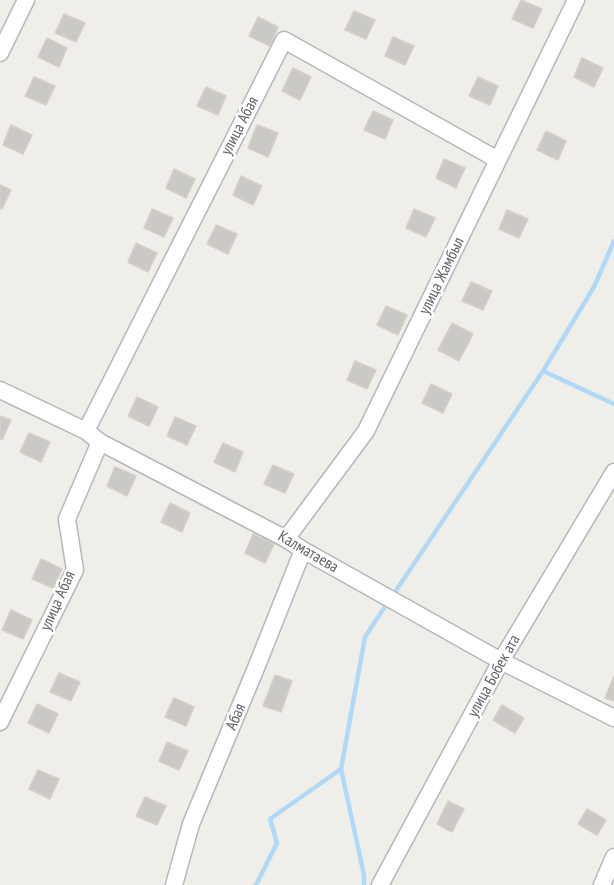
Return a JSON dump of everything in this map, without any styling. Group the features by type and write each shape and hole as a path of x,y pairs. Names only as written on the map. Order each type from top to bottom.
{"street":[{"path":"0,53 26,0"},
{"name":"улица Жамбыл","path":"286,539 366,431 576,0"},
{"name":"улица Абая","path":"86,431 284,40 498,160"},
{"name":"Калматаева","path":"0,390 86,431 100,442 286,539 501,661 614,718"},
{"name":"улица Абая","path":"0,722 75,570 67,519 100,442"},
{"name":"улица Бобек ата","path":"380,885 501,661 614,472"},
{"name":"Абая","path":"174,885 191,824 303,550"},
{"path":"602,885 614,857"}],"building":[{"path":"521,0 542,9 533,28 512,19"},
{"path":"354,11 375,20 366,39 345,30"},
{"path":"64,14 85,23 76,42 55,33"},
{"path":"258,17 278,27 270,46 249,36"},
{"path":"393,37 414,46 405,65 385,56"},
{"path":"47,38 67,48 59,67 38,57"},
{"path":"582,58 603,68 594,87 574,77"},
{"path":"293,68 311,77 300,100 282,91"},
{"path":"34,77 55,86 46,105 25,96"},
{"path":"478,77 498,86 490,105 469,96"},
{"path":"206,87 226,96 218,115 197,106"},
{"path":"373,111 393,120 385,139 364,130"},
{"path":"11,125 32,135 23,154 3,145"},
{"path":"257,125 278,133 268,157 248,148"},
{"path":"546,131 566,141 558,160 537,150"},
{"path":"444,159 465,168 456,188 436,178"},
{"path":"174,169 195,179 186,198 166,188"},
{"path":"241,176 262,186 253,205 233,195"},
{"path":"0,185 11,190 2,209 0,208"},
{"path":"152,209 173,218 164,237 144,228"},
{"path":"414,209 435,218 426,237 406,228"},
{"path":"507,210 528,219 519,238 499,229"},
{"path":"216,225 237,234 228,254 207,244"},
{"path":"136,243 157,253 148,272 128,262"},
{"path":"471,282 492,291 483,310 462,301"},
{"path":"386,306 407,315 398,335 377,325"},
{"path":"452,323 473,334 459,361 438,350"},
{"path":"355,361 376,370 367,389 347,380"},
{"path":"431,384 452,394 443,413 422,403"},
{"path":"137,397 158,407 149,426 128,416"},
{"path":"0,416 11,420 2,440 0,439"},
{"path":"175,417 196,426 187,445 167,436"},
{"path":"29,433 50,442 41,462 20,452"},
{"path":"223,443 243,452 235,472 214,462"},
{"path":"273,465 294,474 285,493 264,484"},
{"path":"115,467 136,476 127,496 107,486"},
{"path":"170,503 190,513 182,532 161,522"},
{"path":"253,534 274,544 265,563 245,553"},
{"path":"41,559 62,569 53,588 32,579"},
{"path":"11,610 32,620 23,639 2,630"},
{"path":"59,673 80,682 71,701 50,692"},
{"path":"275,675 292,681 281,712 263,706"},
{"path":"614,676 614,701 605,698"},
{"path":"174,698 194,707 186,726 165,717"},
{"path":"37,704 58,714 49,733 28,723"},
{"path":"502,705 524,718 515,733 493,720"},
{"path":"167,742 188,751 179,770 159,761"},
{"path":"38,770 59,779 50,799 29,789"},
{"path":"145,797 166,806 157,825 136,816"},
{"path":"448,801 464,809 452,832 437,824"},
{"path":"587,809 606,820 597,835 578,824"}],"waterway":[{"path":"393,595 543,371 594,287 614,241"},
{"path":"543,371 614,404"},
{"path":"364,885 364,875 341,769 365,637 388,602"},
{"path":"256,885 277,843 270,819 341,769"}]}
